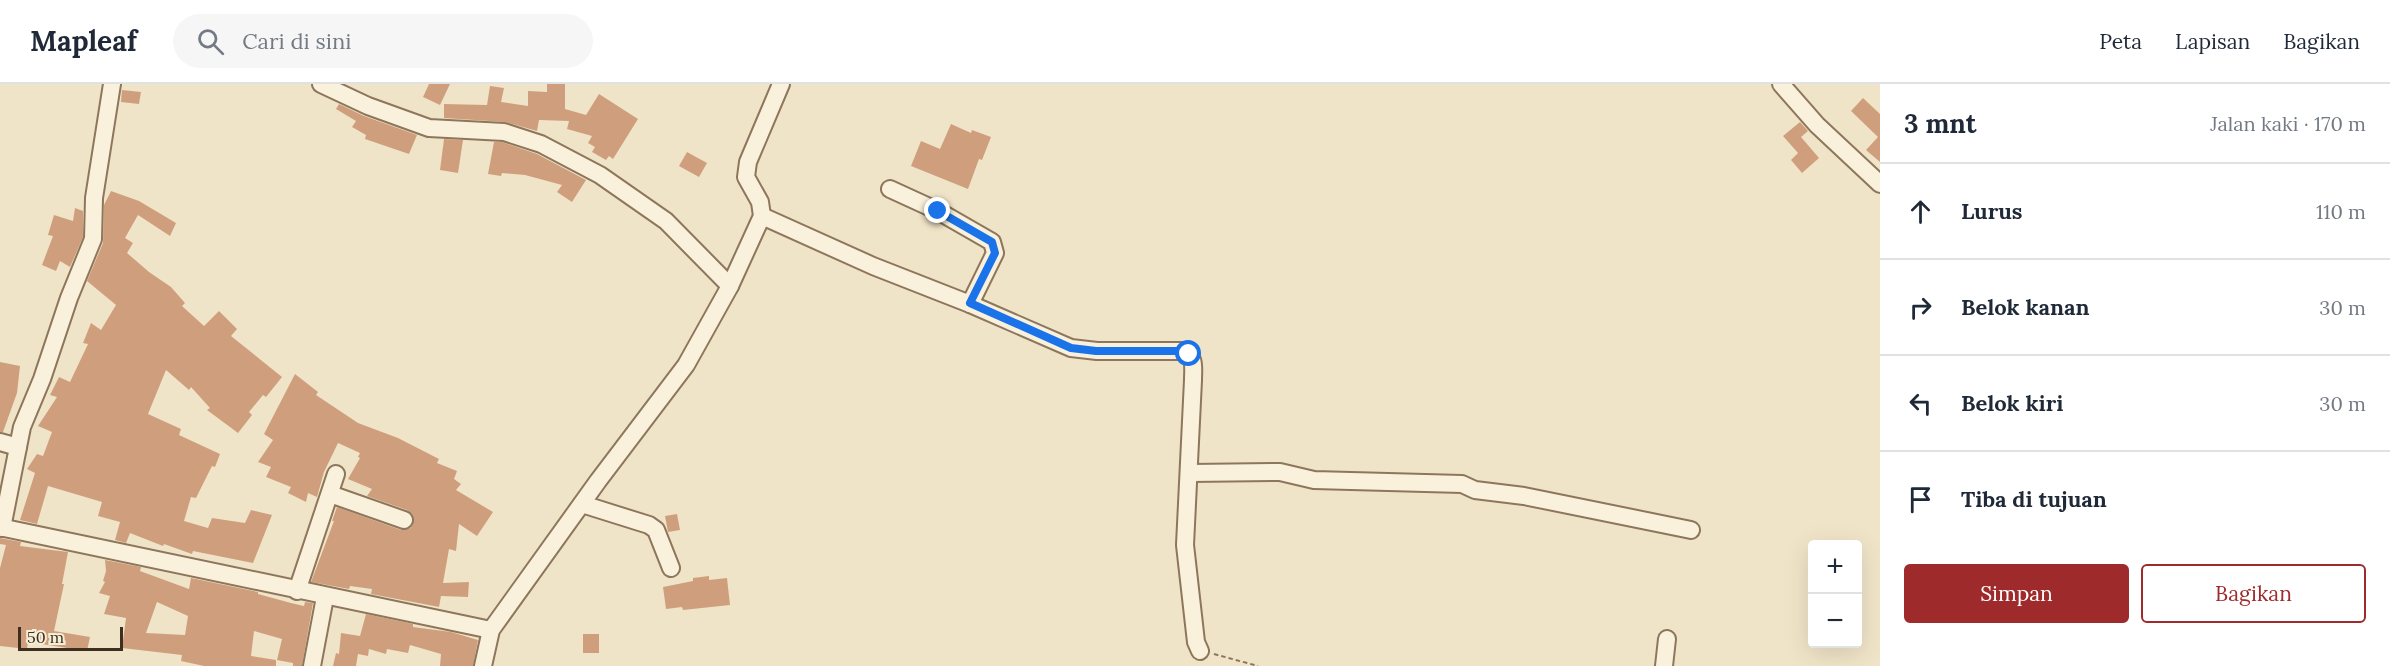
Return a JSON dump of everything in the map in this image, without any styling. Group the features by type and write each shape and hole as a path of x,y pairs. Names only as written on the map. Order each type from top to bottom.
{"street":[{"path":"112,84 94,198 93,239 22,427 1,528 491,630"},
{"path":"321,84 368,106 429,128 504,132 541,144 600,175 666,221 730,286"},
{"path":"483,666 491,630 686,365 730,286 762,216 760,202 746,177 748,162 781,84"},
{"path":"1781,84 1817,125 1880,184"},
{"path":"891,189 938,211 992,242 995,253 970,303"},
{"path":"762,216 873,267 970,303 1071,348 1096,351 1182,351 1189,354 1193,366 1185,545 1196,642 1200,651"},
{"path":"0,442 18,447"},
{"path":"1190,473 1280,471 1314,480 1462,484 1475,490 1524,496 1691,530"},
{"path":"297,591 336,474"},
{"path":"330,494 404,520"},
{"path":"582,504 649,525 656,530 672,568"},
{"path":"312,666 325,597"},
{"path":"1664,666 1667,639"}],"path":[{"path":"1200,651 1258,666"}],"building":[{"path":"429,84 450,84 440,105 423,97"},
{"path":"547,84 565,84 565,109 586,115 599,94 638,119 613,159 609,156 606,160 592,152 595,147 588,143 592,136 567,129 569,121 539,120 537,131 505,122 444,118 444,104 487,105 490,86 504,88 501,102 528,106 528,91 547,92"},
{"path":"122,90 141,92 139,104 121,102"},
{"path":"1863,98 1880,114 1880,162 1866,150 1878,137 1851,111"},
{"path":"339,104 364,116 417,135 409,154 365,139 366,135 352,127 356,121 336,109"},
{"path":"1800,122 1808,131 1801,137 1819,158 1802,173 1791,160 1798,153 1783,136"},
{"path":"951,124 971,133 972,130 991,137 982,160 979,159 968,189 911,166 921,141 940,149"},
{"path":"444,139 463,140 458,173 440,170"},
{"path":"494,142 502,142 537,154 586,180 572,202 557,192 562,185 525,175 488,174"},
{"path":"687,152 707,163 699,177 679,166"},
{"path":"111,191 139,201 176,223 170,236 138,215 125,238 133,243 127,253 171,287 185,303 182,306 204,326 219,311 237,329 231,336 282,377 266,397 263,395 249,412 252,415 238,433 207,410 210,408 191,387 189,390 166,370 148,414 181,429 179,435 220,454 215,467 212,466 196,498 191,497 184,521 208,528 212,518 245,523 251,510 272,515 253,563 193,551 192,554 130,533 126,543 115,540 120,522 98,516 102,502 48,486 37,524 20,520 35,473 27,469 37,454 43,456 52,432 38,426 57,397 50,395 59,377 70,382 88,344 83,343 91,323 101,330 116,305 87,281 103,243 104,205"},
{"path":"75,208 83,211 83,237 70,267 60,261 56,271 42,265 53,236 48,235 54,215 73,221"},
{"path":"0,362 20,366 17,393 3,432 0,432"},
{"path":"295,374 318,392 316,395 358,423 398,438 439,459 437,463 457,471 454,479 461,484 456,490 493,512 477,536 459,524 456,551 449,549 443,583 469,582 468,597 441,596 439,607 371,594 372,589 350,586 349,589 311,582 337,507 401,530 411,528 414,519 407,510 367,496 372,489 348,479 360,458 358,457 360,453 338,443 324,472 317,497 308,493 306,502 288,493 291,487 266,477 271,467 258,462 273,440 264,434"},
{"path":"677,514 680,530 668,532 665,516"},
{"path":"0,538 21,542 20,546 68,552 54,631 90,637 87,651 28,642 27,649 0,646 0,568 6,545 0,544"},
{"path":"105,560 141,567 140,571 189,589 191,578 258,592 258,594 304,606 305,602 313,603 302,666 293,666 293,663 277,660 282,639 254,631 251,656 276,660 276,666 204,666 181,661 182,655 122,648 126,618 104,614 110,596 99,593 105,582 103,581 106,571","holes":["157,602 188,616 185,635 146,633"]},
{"path":"709,576 709,580 727,578 730,605 683,610 682,607 666,609 663,587"},
{"path":"366,614 413,624 413,627 451,632 478,640 473,666 440,666 441,654 410,645 408,653 387,649 386,654 369,649 368,656 358,654 356,666 333,666 336,653 339,654 341,633 360,636"},
{"path":"583,634 599,634 599,653 583,653"}],"route":[{"path":"938,211 992,242 994,247 995,253 970,303 1071,348 1096,351 1182,351 1189,354"}]}
